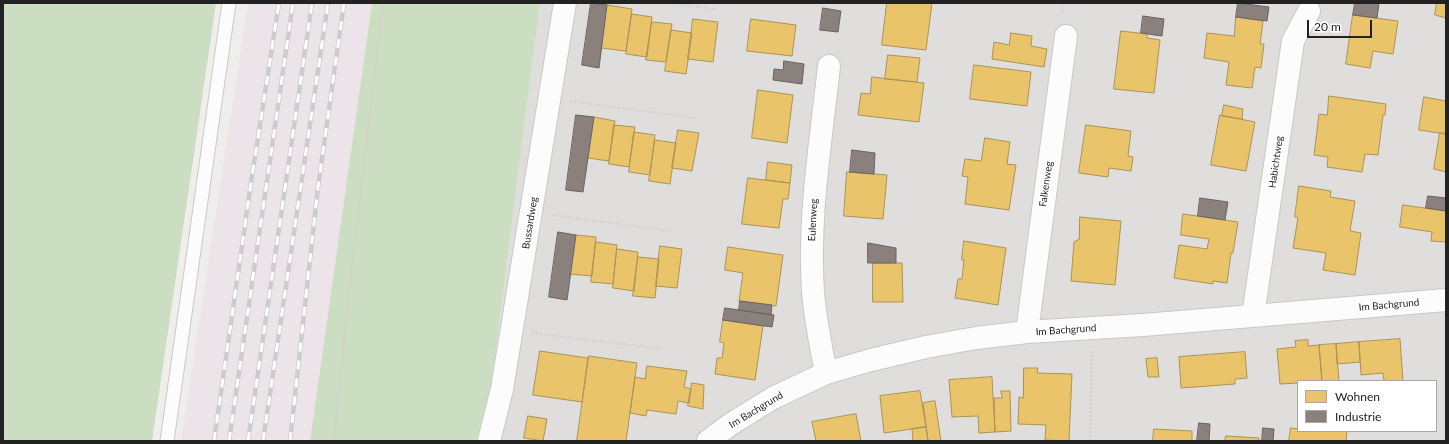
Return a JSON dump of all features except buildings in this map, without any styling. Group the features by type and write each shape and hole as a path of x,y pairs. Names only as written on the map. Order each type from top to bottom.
{"street":[{"name":"Bussardweg","path":"489,441 502,389 565,3"},
{"name":"Habichtweg","path":"1253,316 1293,41 1309,11"},
{"name":"Falkenweg","path":"1027,332 1066,36"},
{"name":"Eulenweg","path":"826,373 815,314 812,246 815,185 830,66"},
{"name":"Im Bachgrund","path":"708,441 731,424 773,398 826,373 870,360 926,347 976,338 1027,332 1253,316 1446,300"}],"lane":[{"path":"167,441 229,3"}],"path":[{"path":"334,441 349,290 383,3"},
{"path":"672,3 714,9"},
{"path":"550,98 695,118"},
{"path":"531,212 671,232"},
{"path":"1090,441 1093,328"},
{"path":"512,330 663,349"}],"shaded area":[{"path":"248,3 372,3 310,441 181,441"},
{"path":"540,3 1446,3 1446,441 476,441 491,387"}],"green space":[{"path":"3,3 216,3 152,441 3,441"},
{"path":"372,3 540,3 491,387 476,441 310,441"}],"railway":[{"path":"214,441 252,176 279,3"},
{"path":"229,441 293,3"},
{"path":"248,441 312,3"},
{"path":"263,441 328,3"},
{"path":"290,441 318,187 344,3"}]}
